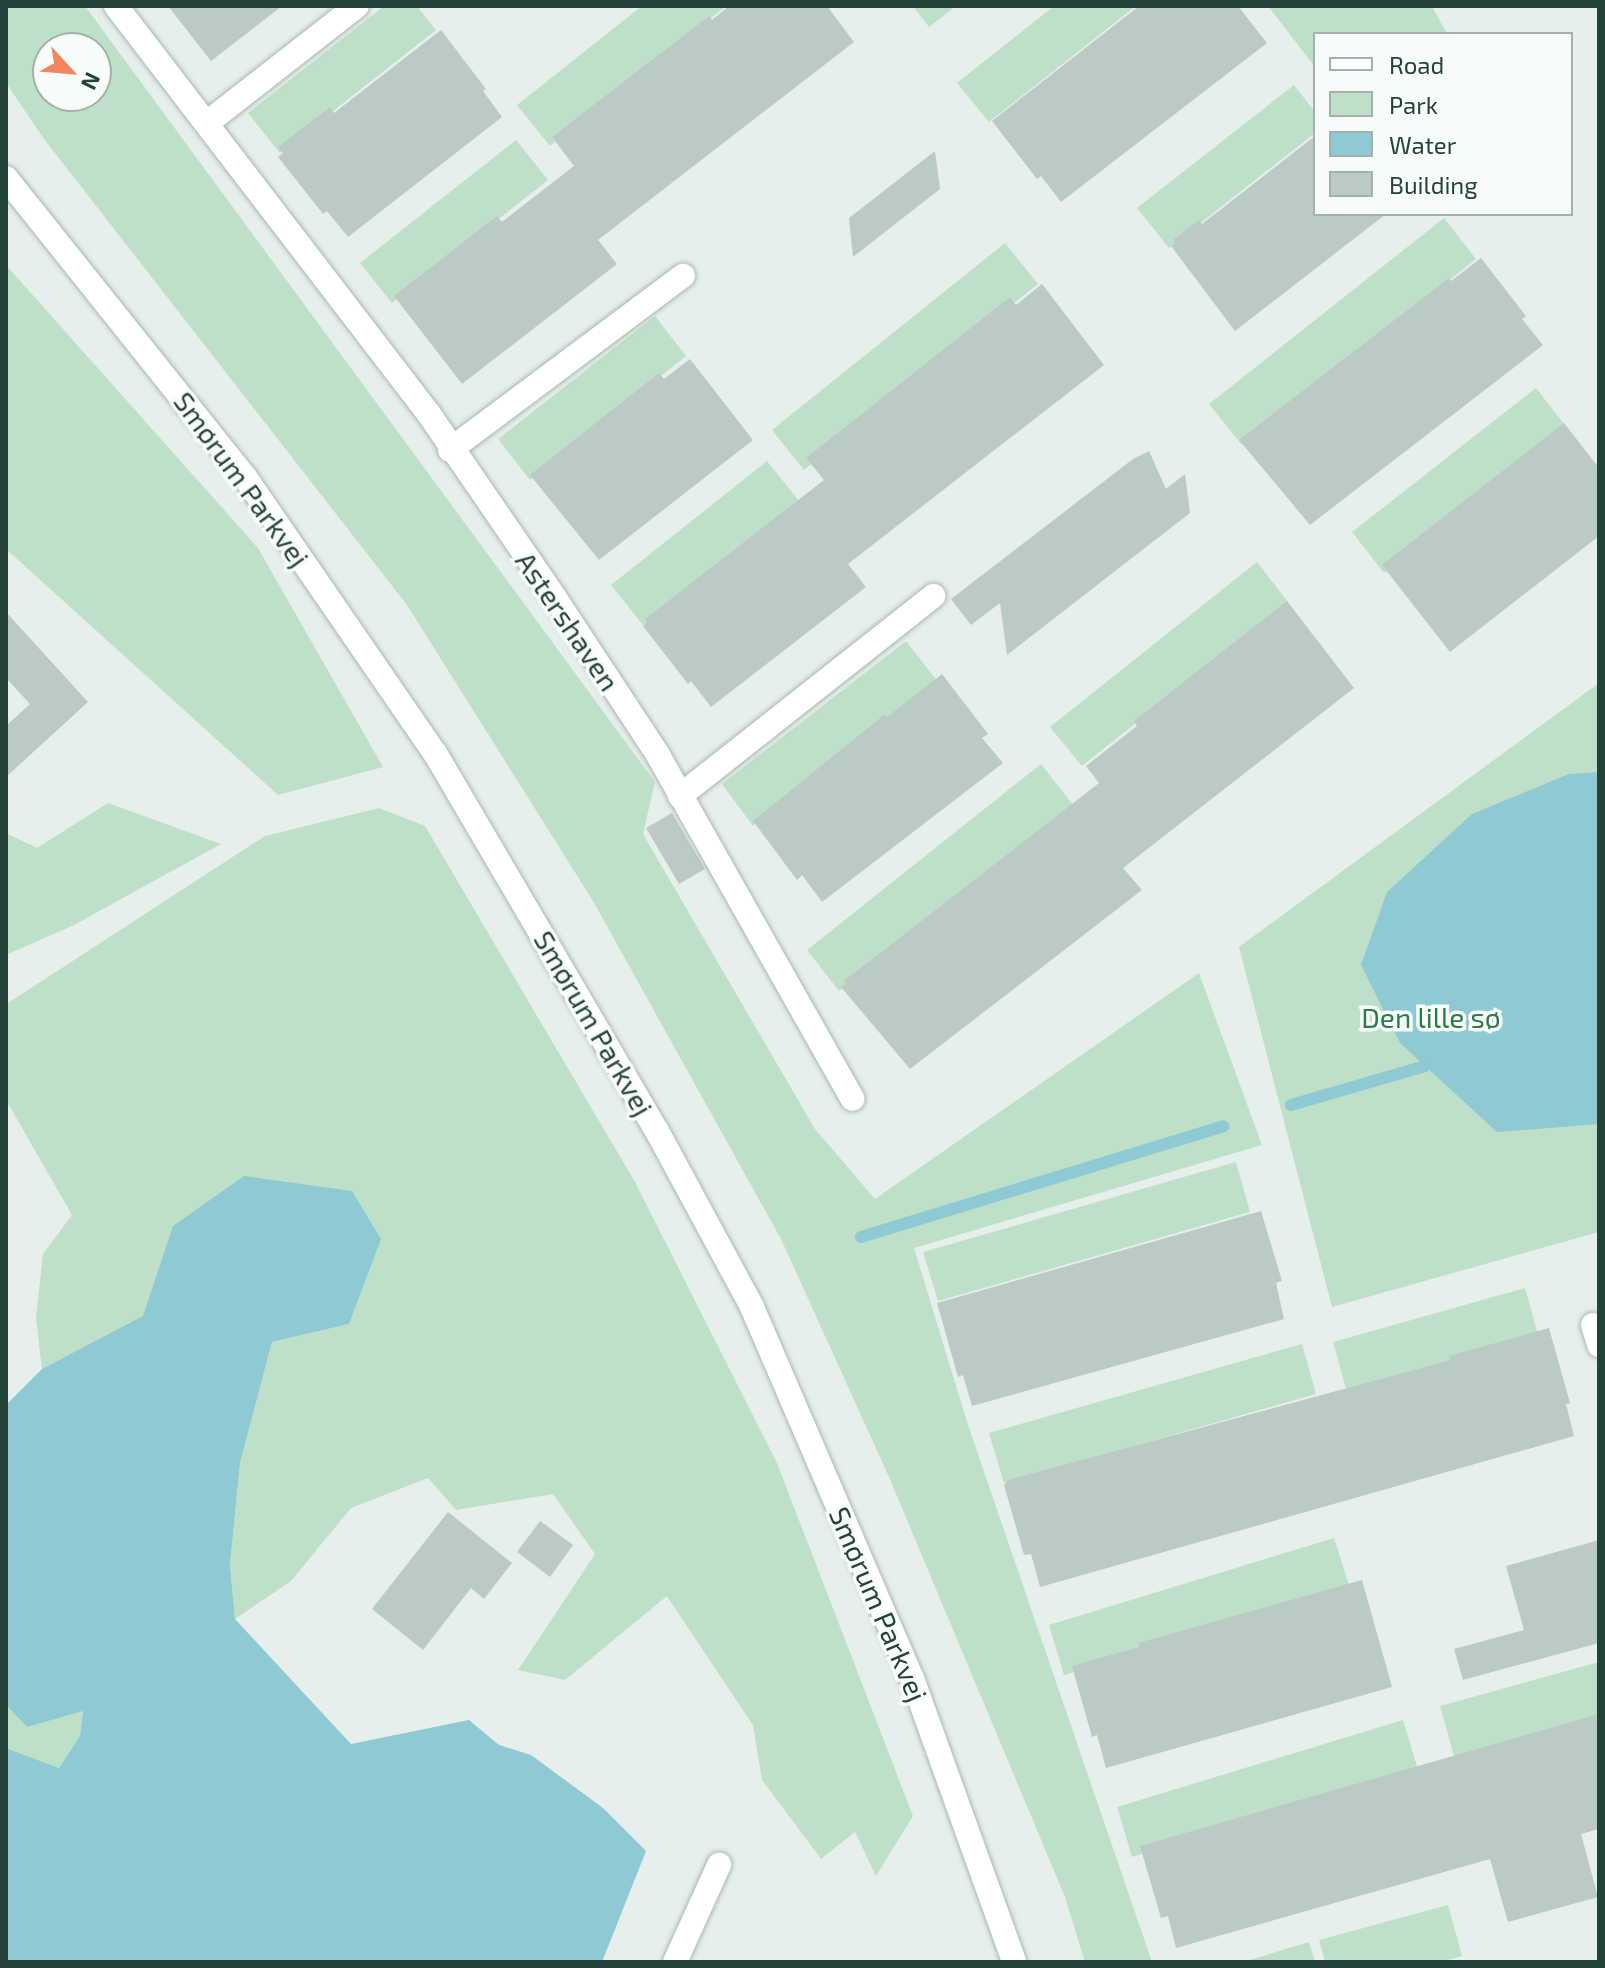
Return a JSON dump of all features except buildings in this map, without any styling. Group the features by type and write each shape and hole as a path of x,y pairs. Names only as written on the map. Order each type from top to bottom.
{"street":[{"name":"Astershaven","path":"116,6 429,414 450,450 555,598 658,755 772,951 853,1099"},
{"path":"207,123 357,6"},
{"name":"Smørum Parkvej","path":"6,178 245,477 426,740 657,1131 752,1307 912,1678 1014,1962"},
{"path":"450,450 683,276"},
{"path":"680,796 933,596"},
{"path":"675,1962 719,1865"}],"green space":[{"path":"6,6 85,6 104,32 32,32 32,112 112,112 112,43 655,782 643,834 815,1129 875,1199 1199,973 1262,1145 914,1248 968,1425 1152,1962 1085,1962 1065,1897 889,1477 781,1239 593,901 407,605 44,139 6,83"},
{"path":"384,6 417,6 436,30 280,153 248,113"},
{"path":"642,6 726,6 550,146 517,105"},
{"path":"913,6 956,6 929,27"},
{"path":"1054,6 1136,6 989,122 957,83"},
{"path":"1268,6 1432,6 1446,32 1313,32 1313,64"},
{"path":"1294,85 1313,109 1313,135 1169,248 1137,208"},
{"path":"516,140 548,180 392,303 360,263"},
{"path":"1444,218 1476,259 1242,445 1209,404"},
{"path":"1005,243 1038,284 804,470 772,430"},
{"path":"6,265 258,548 383,767 278,795 6,549"},
{"path":"655,316 686,356 530,480 498,439"},
{"path":"1536,388 1568,429 1384,573 1352,532"},
{"path":"767,461 799,501 643,625 611,585"},
{"path":"1257,562 1288,602 1082,766 1050,727"},
{"path":"906,641 938,682 753,826 722,784"},
{"name":"Den lille sø","path":"1599,683 1599,1232 1332,1307 1239,947"},
{"path":"1041,764 1073,805 839,991 807,950"},
{"path":"108,803 221,844 74,925 6,955 6,833 37,848"},
{"path":"379,808 425,826 635,1182 777,1463 913,1816 876,1876 855,1832 821,1859 762,1780 753,1725 667,1596 565,1680 518,1670 595,1554 553,1494 456,1510 428,1478 351,1508 291,1581 235,1619 230,1565 240,1463 272,1342 349,1324 184,1315 56,1386 42,1369 36,1318 43,1254 72,1215 6,1100 8,1003 265,836"},
{"path":"1236,1162 1250,1212 938,1301 923,1252"},
{"path":"1525,1288 1539,1338 1347,1392 1333,1342"},
{"path":"1302,1344 1316,1394 1004,1483 989,1433"},
{"path":"1334,1538 1350,1588 1064,1675 1049,1625"},
{"path":"1599,1662 1599,1715 1454,1756 1440,1706"},
{"path":"6,1705 27,1727 83,1710 80,1736 59,1768 6,1748"},
{"path":"1403,1720 1418,1770 1132,1857 1117,1807"},
{"path":"1448,1905 1462,1956 1440,1962 1325,1962 1319,1940"},
{"path":"1309,1942 1315,1962 1243,1962"}],"water":[{"path":"1599,772 1599,1124 1497,1132 1400,1043 1361,965 1387,892 1472,814 1569,774"},
{"path":"244,1176 352,1191 381,1239 349,1324 272,1342 240,1463 230,1565 235,1619 351,1744 469,1720 499,1745 531,1755 603,1808 646,1851 602,1962 6,1962 6,1748 59,1768 80,1736 83,1711 27,1727 6,1705 6,1405 42,1369 143,1316 173,1226"}],"waterway":[{"path":"1291,1105 1425,1066"},
{"path":"861,1237 1223,1126"}]}
